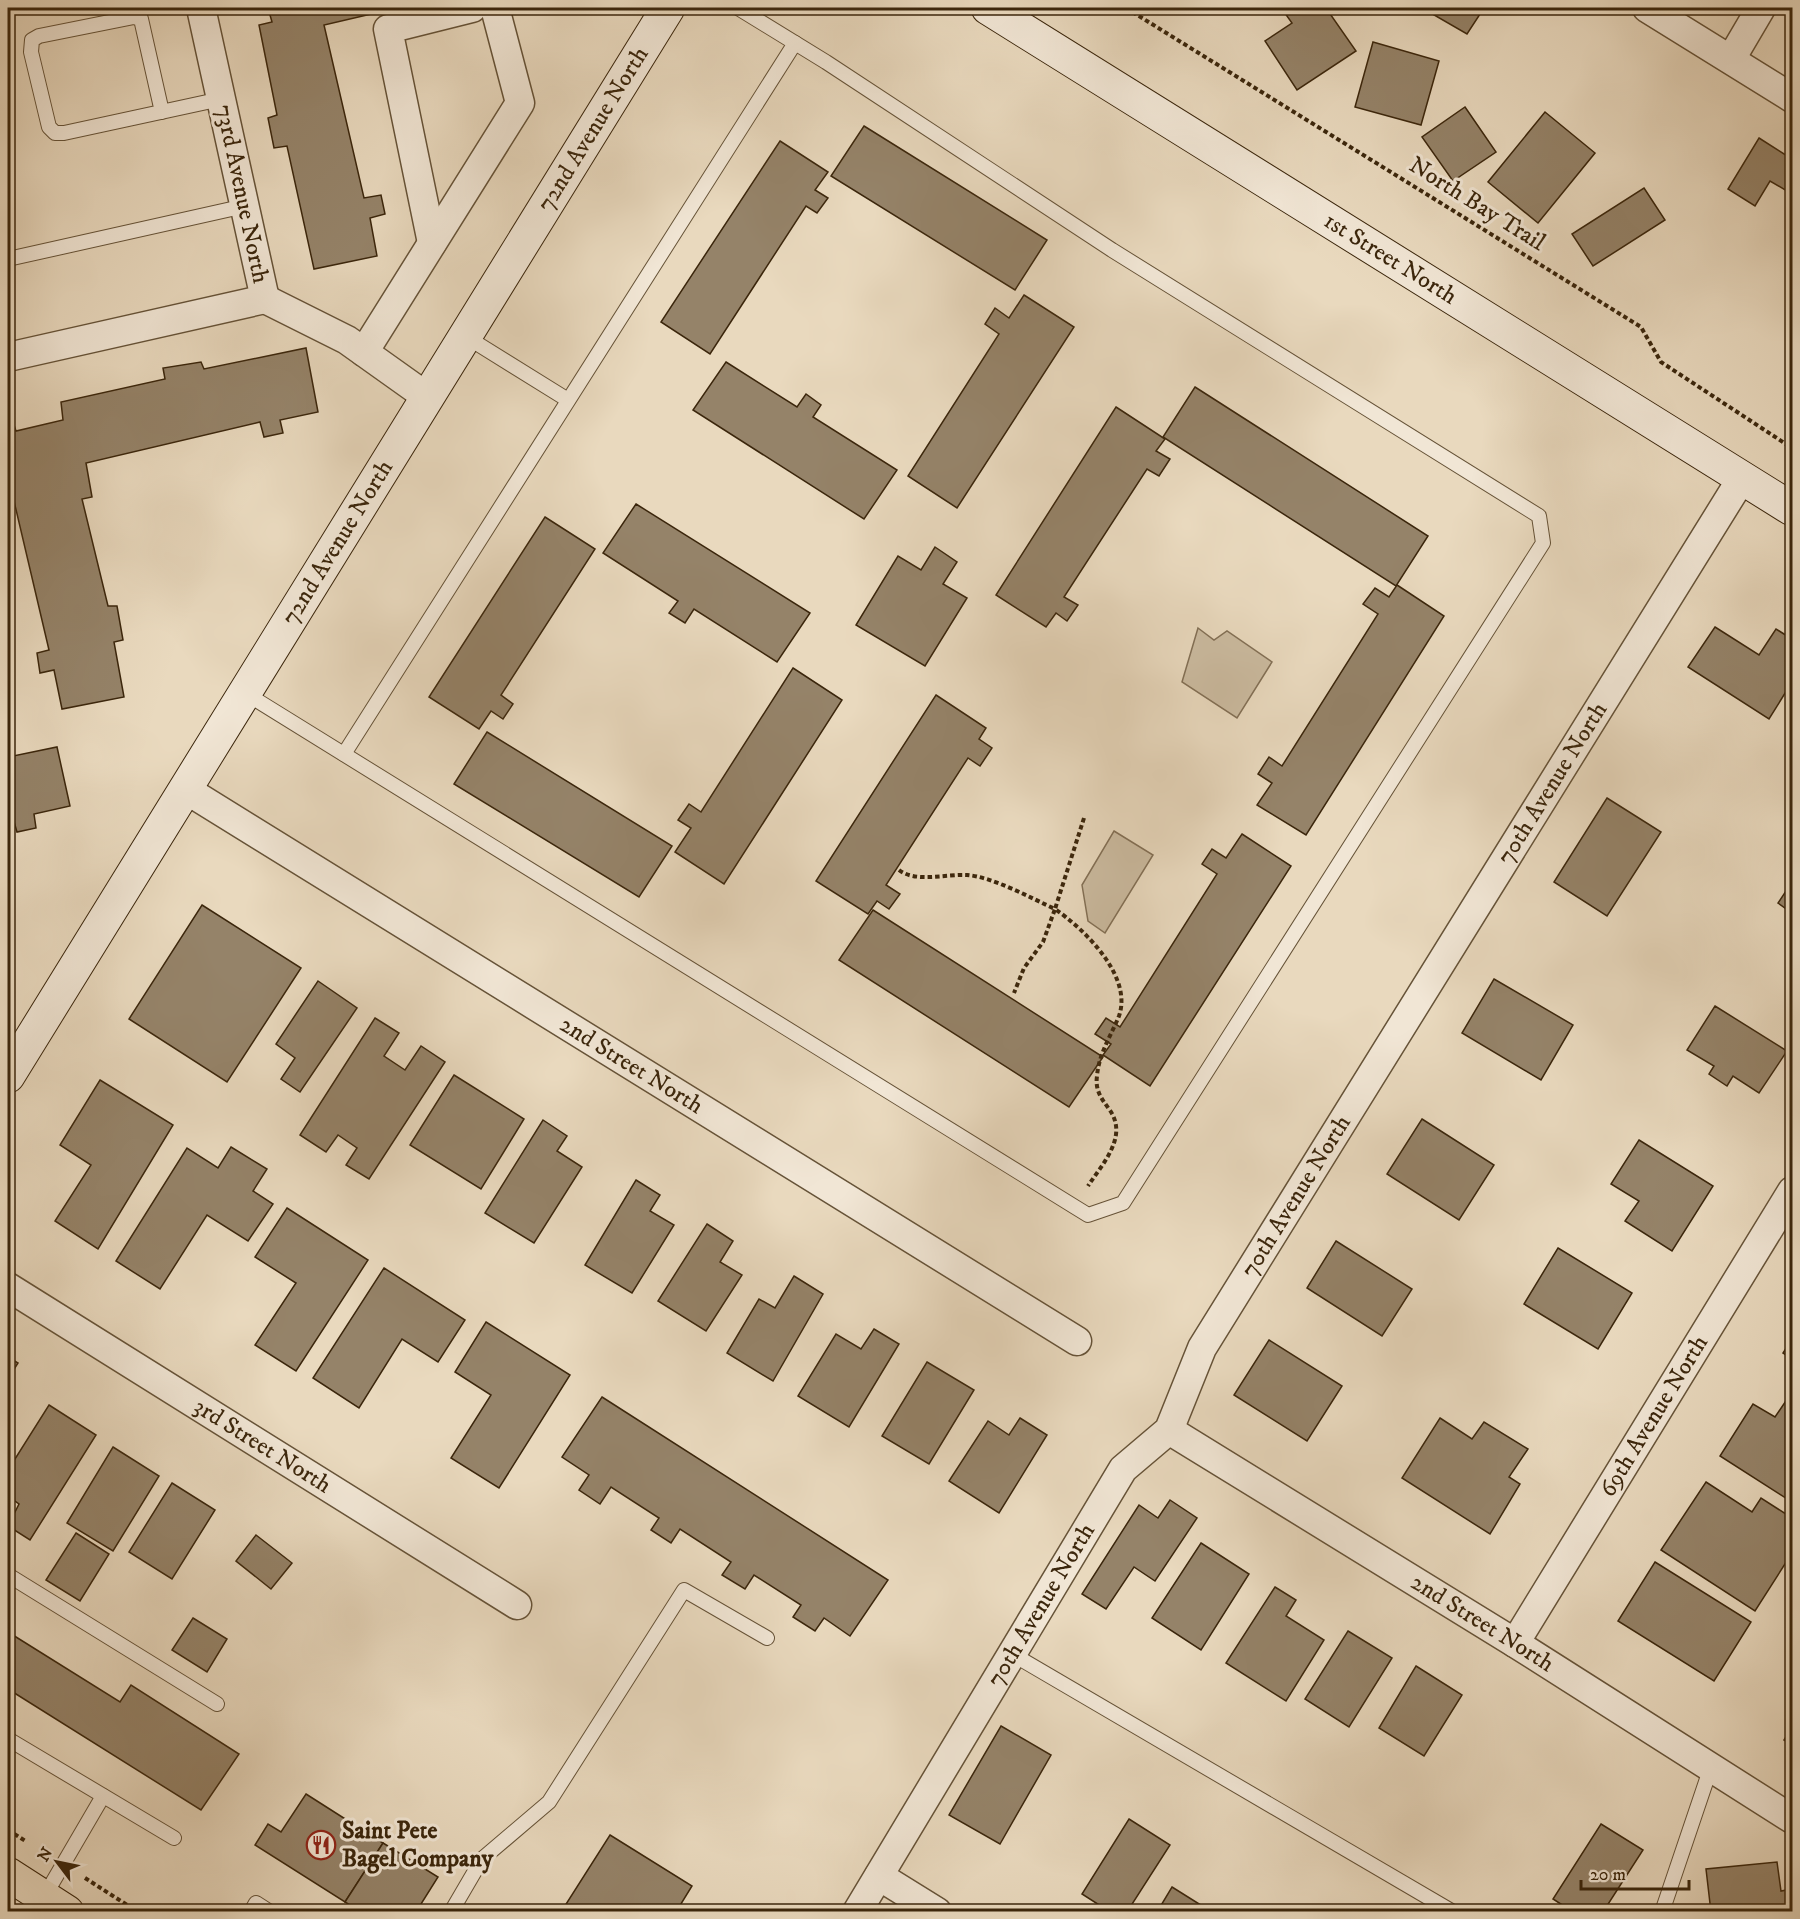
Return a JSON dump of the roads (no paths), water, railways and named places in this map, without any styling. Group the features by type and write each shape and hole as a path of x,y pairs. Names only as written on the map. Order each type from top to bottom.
{"main road":[{"path":"8,1874 56,1904"}],"street":[{"name":"73rd Avenue North","path":"8,357 265,299 201,8"},
{"path":"432,243 388,29 472,8"},
{"path":"364,352 520,104 495,8"},
{"name":"72nd Avenue North","path":"8,1076 668,8"},
{"name":"1st Street North","path":"988,8 1792,510"},
{"path":"1647,8 1792,98"},
{"path":"1731,59 1761,8"},
{"path":"265,299 347,340 427,397"},
{"name":"70th Avenue North","path":"857,1911 1123,1469 1169,1430 1202,1348 1742,478"},
{"name":"2nd Street North","path":"185,789 1077,1341"},
{"name":"69th Avenue North","path":"1515,1643 1792,1191"},
{"name":"3rd Street North","path":"8,1287 517,1605"},
{"name":"2nd Street North","path":"1169,1430 1515,1643 1792,1819"},
{"path":"879,1876 937,1911"}],"lane":[{"path":"245,693 1088,1215 1123,1203 1543,543 1539,516 1112,250 738,8"},
{"path":"162,112 141,19 135,17 39,36 32,40 31,52 49,127 55,133 64,134 221,99"},
{"path":"344,754 795,43"},
{"path":"8,259 245,206"},
{"path":"465,336 568,400"},
{"path":"8,1575 217,1704"},
{"path":"451,1911 482,1859 549,1802 684,1590 767,1638"},
{"path":"1012,1654 1453,1911"},
{"path":"8,1739 174,1838"},
{"path":"1662,1911 1711,1767"},
{"path":"56,1904 103,1796"},
{"path":"251,1911 256,1903 270,1911"}],"place":[{"name":"Saint Pete Bagel Company","path":"321,1845"}]}
